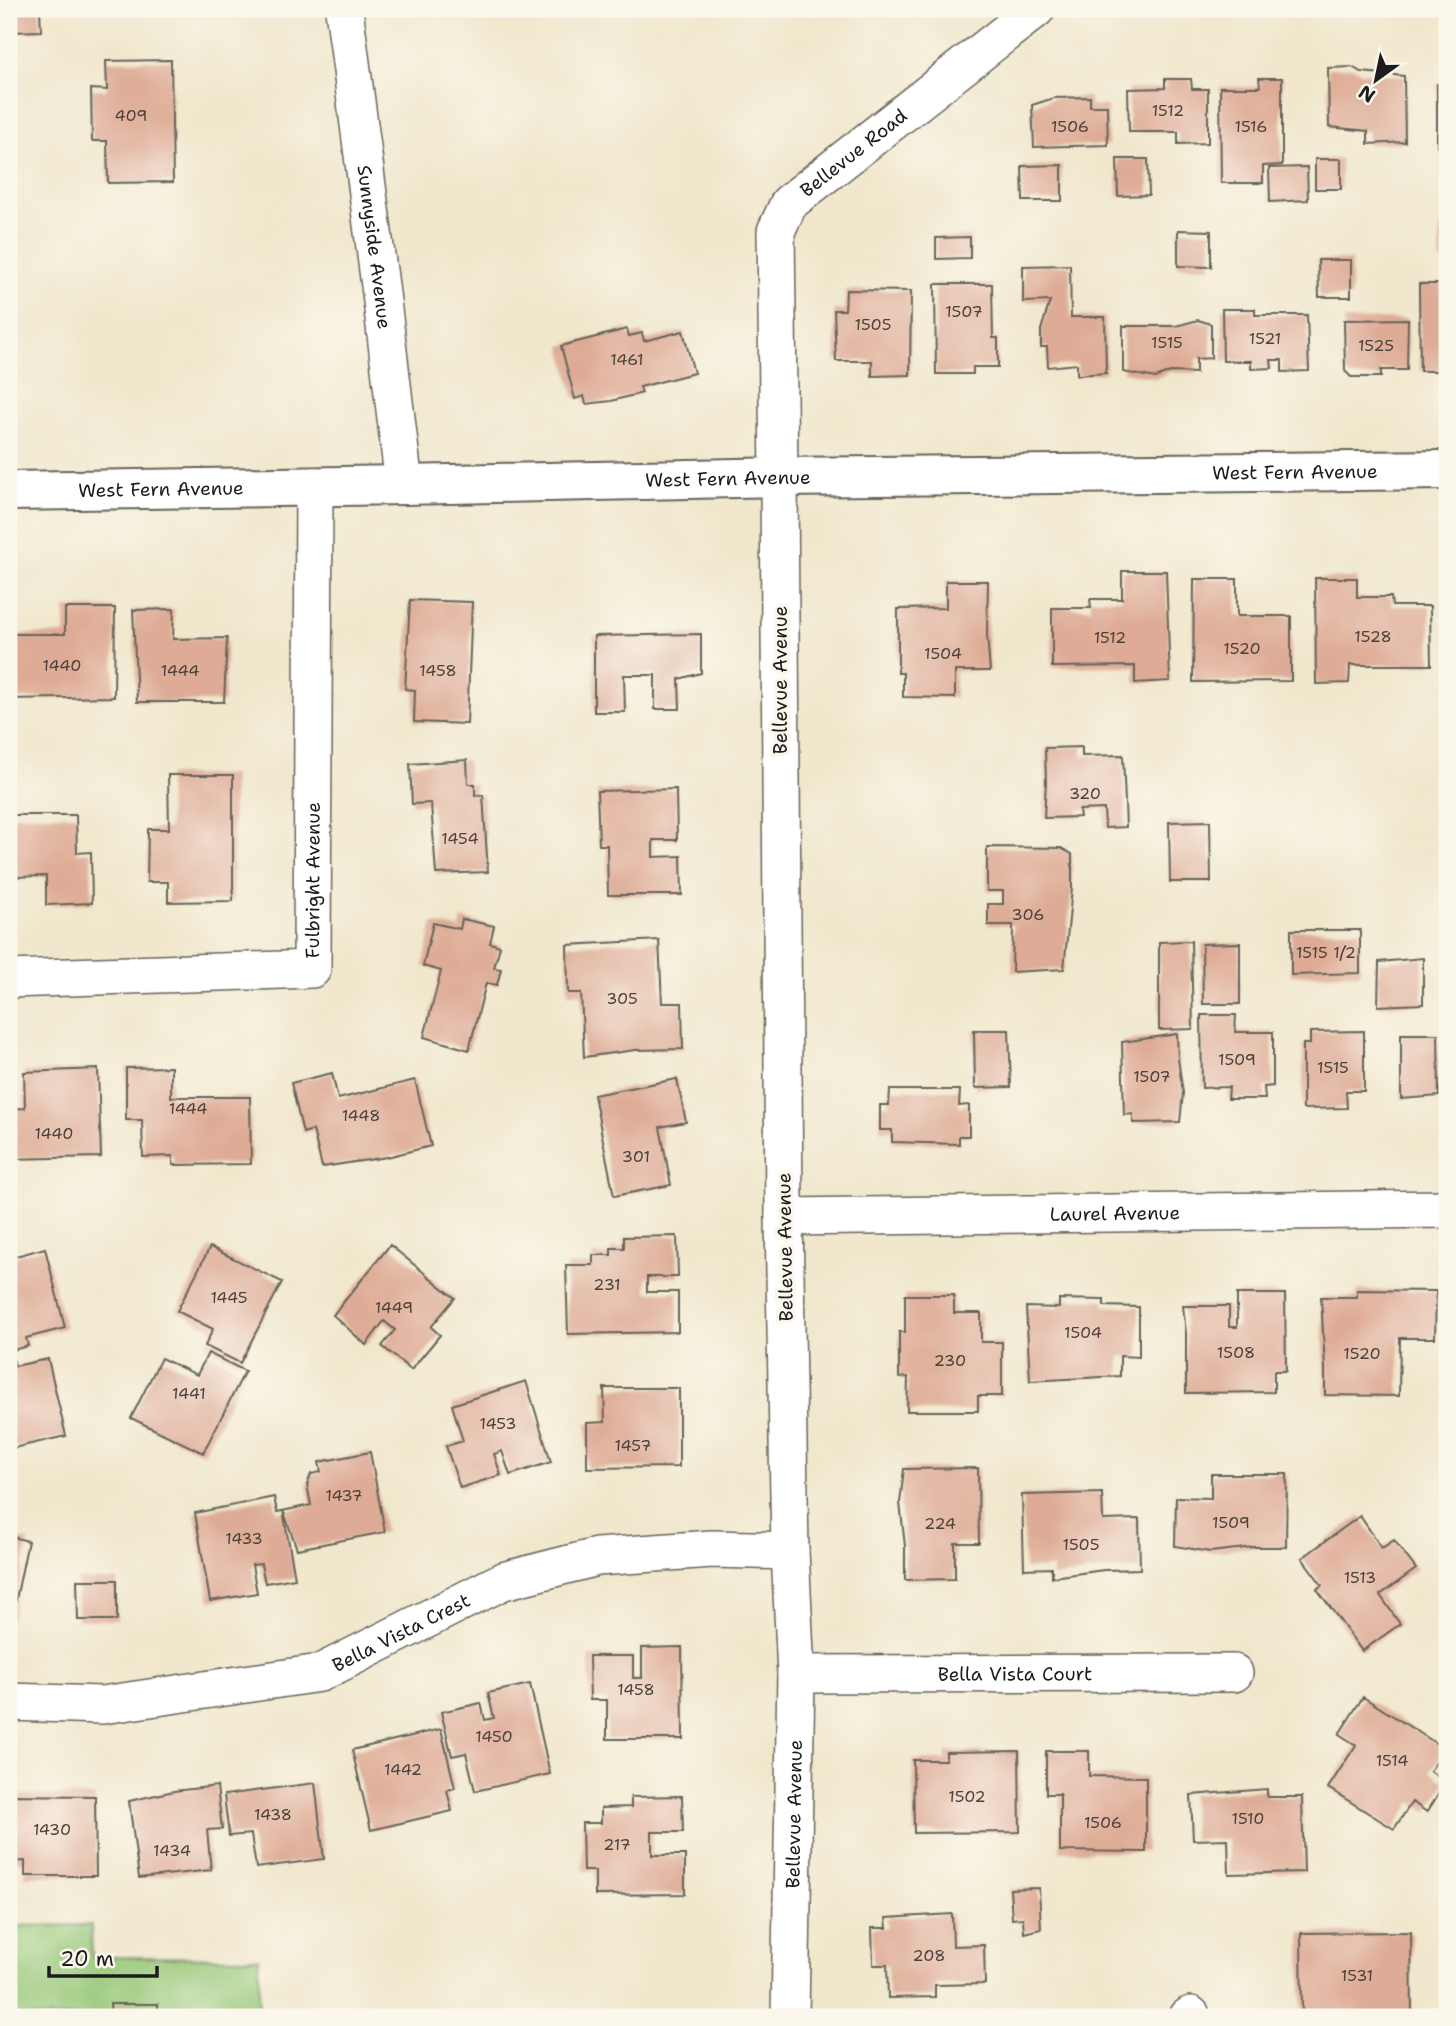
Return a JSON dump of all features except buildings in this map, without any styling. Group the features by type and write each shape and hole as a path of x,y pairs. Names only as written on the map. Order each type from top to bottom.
{"street":[{"name":"Sunnyside Avenue","path":"344,9 383,301 404,485"},
{"name":"Bellevue Road","path":"779,477 776,231 789,203 1036,9"},
{"name":"West Fern Avenue","path":"9,491 779,477 1447,470"},
{"name":"Bellevue Avenue","path":"779,477 784,1217 790,1551 796,1674 790,2017"},
{"name":"Fulbright Avenue","path":"9,979 312,969 314,486"},
{"name":"Laurel Avenue","path":"784,1217 1447,1209"},
{"name":"Bella Vista Crest","path":"9,1702 102,1705 320,1672 503,1581 597,1557 712,1549 790,1551"},
{"name":"Bella Vista Court","path":"796,1674 1234,1673"}],"green space":[{"path":"91,1925 92,1957 259,1958 259,2017 9,2017 9,1926"}]}
